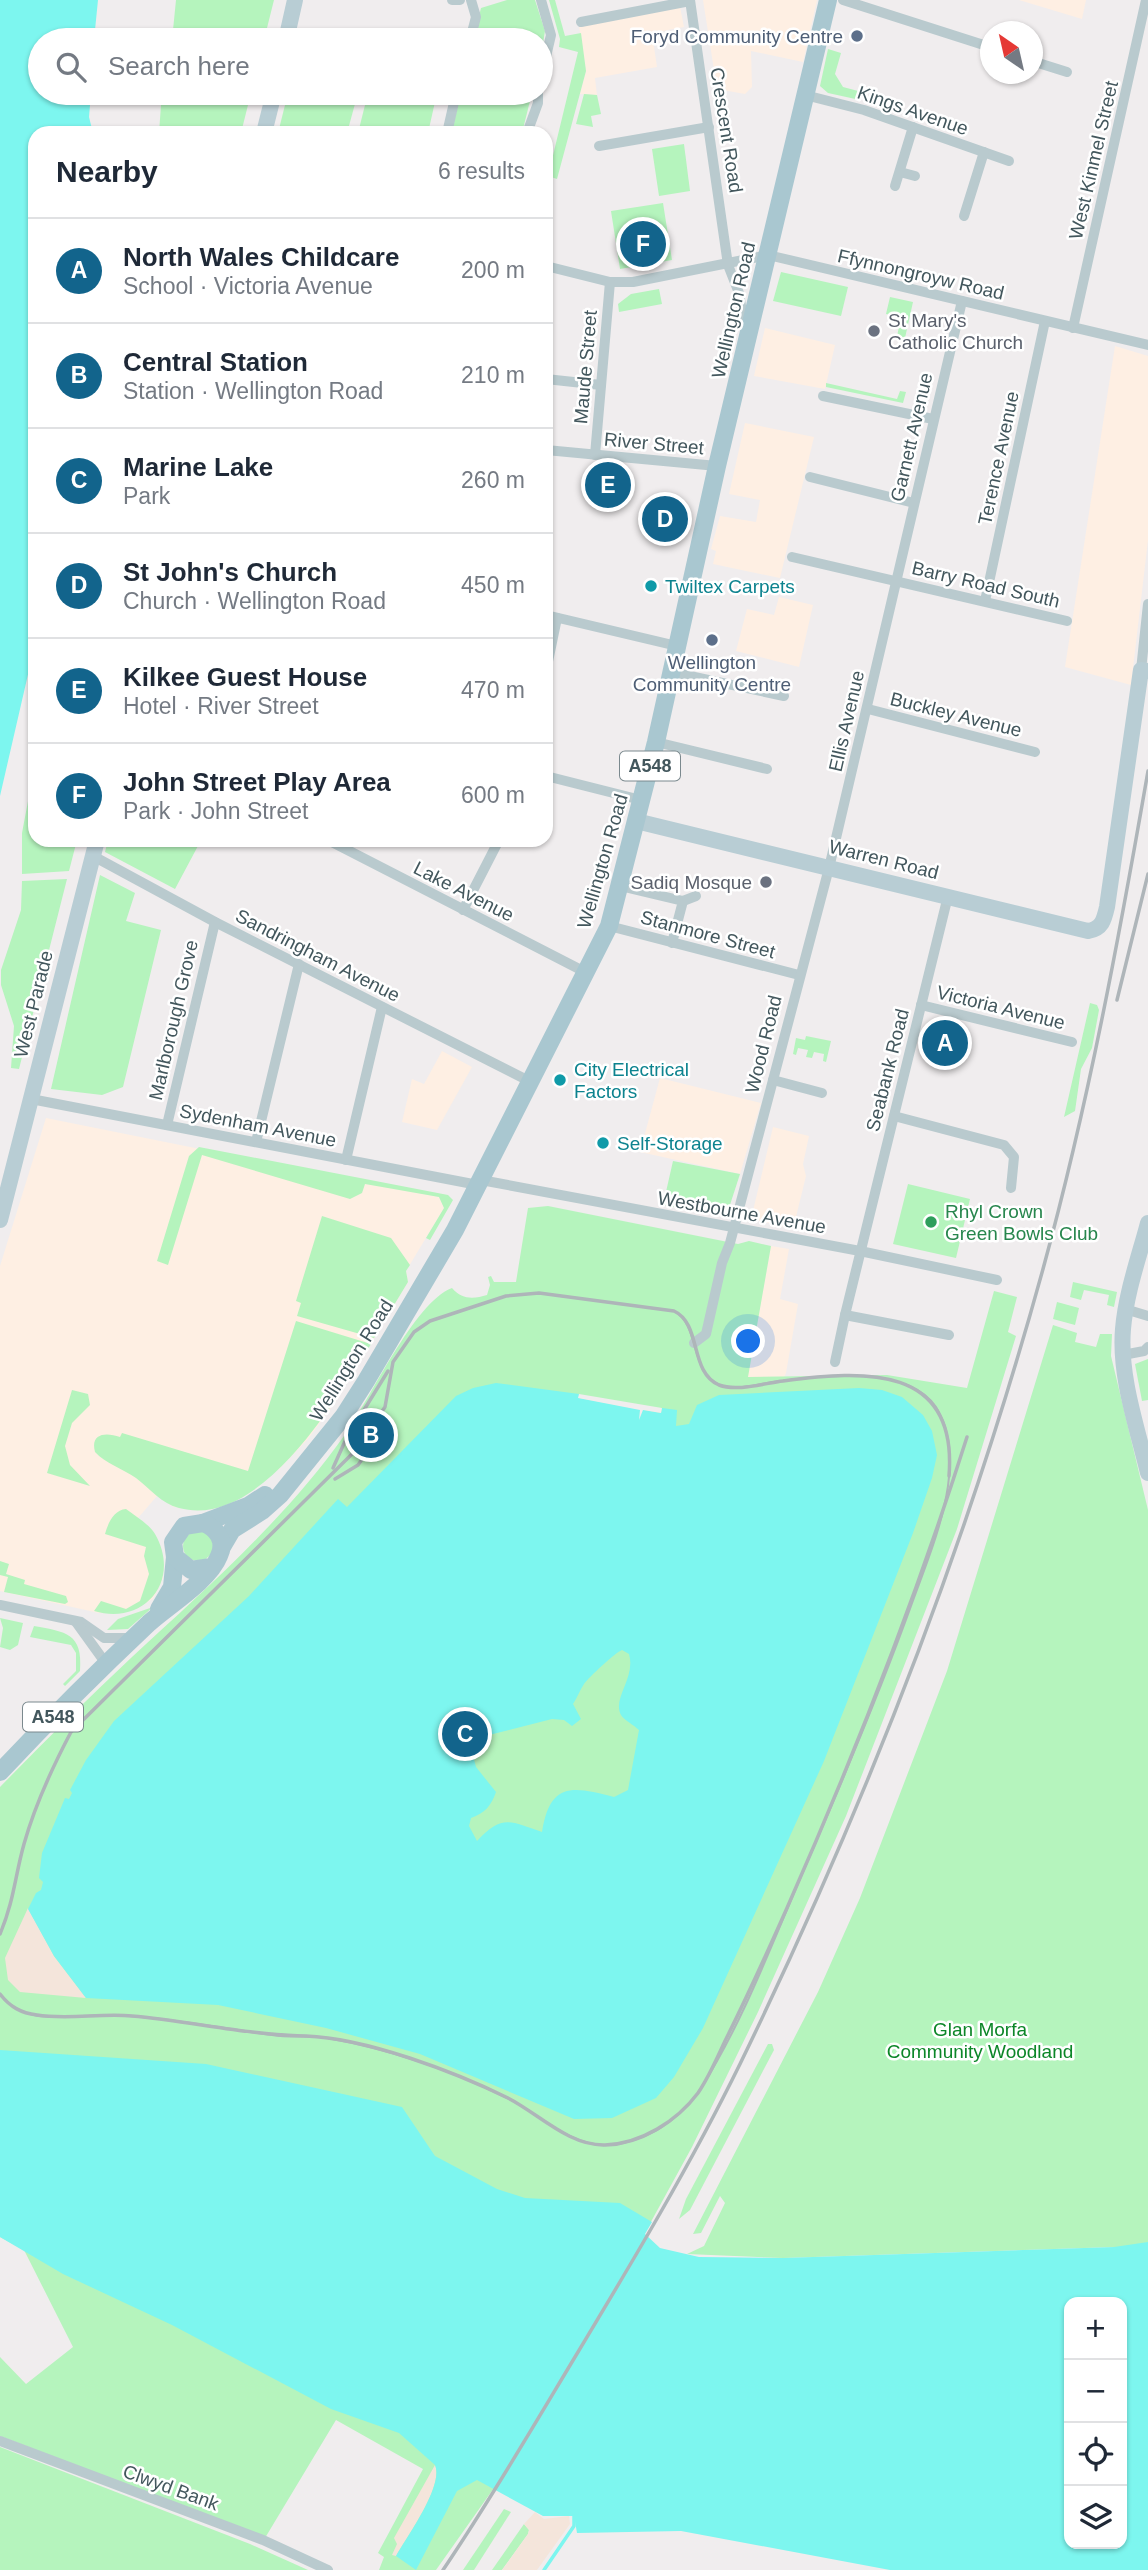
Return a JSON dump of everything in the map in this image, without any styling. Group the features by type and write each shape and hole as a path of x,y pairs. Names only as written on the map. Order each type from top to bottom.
{"main road":[{"name":"Wellington Road","path":"222,1547 232,1530 262,1511 280,1495 343,1417 366,1381 434,1268 609,926 656,742 717,466 828,0"},
{"name":"Wellington Road","path":"203,1522 248,1506 304,1465"},
{"path":"203,1522 216,1531 222,1547 211,1567 191,1570 175,1557 173,1542 179,1530 190,1523 203,1522"},
{"name":"A548","path":"150,1623 172,1587 175,1557"},
{"name":"A548","path":"0,1772 135,1637 194,1586 211,1567"}],"street":[{"path":"289,28 295,0"},
{"path":"452,0 460,0"},
{"path":"471,0 475,17 473,28"},
{"path":"541,0 549,28"},
{"path":"580,22 690,0"},
{"name":"Crescent Road","path":"690,0 727,265 738,293 747,342"},
{"path":"843,0 980,44"},
{"name":"West Kinmel Street","path":"1073,328 1146,0"},
{"path":"1043,64 1067,72"},
{"name":"Kings Avenue","path":"805,94 1009,161"},
{"path":"266,126 271,105"},
{"path":"449,126 454,105"},
{"path":"530,126 537,105"},
{"path":"599,146 709,127"},
{"path":"895,186 913,128"},
{"path":"964,216 984,152"},
{"path":"900,172 915,176"},
{"path":"553,268 610,282 633,282 768,255"},
{"name":"Ffynnongroyw Road","path":"768,255 1148,345"},
{"name":"Maude Street","path":"595,455 610,282"},
{"name":"Garnett Avenue","path":"897,582 961,301"},
{"name":"Terence Avenue","path":"985,601 1045,321"},
{"path":"553,380 601,385"},
{"path":"823,396 933,419"},
{"name":"River Street","path":"553,451 717,466"},
{"path":"810,477 914,503"},
{"name":"Barry Road South","path":"792,557 1067,621"},
{"name":"Ellis Avenue","path":"829,868 897,582"},
{"path":"1144,670 1148,604"},
{"path":"553,616 677,646"},
{"name":"Warren Road","path":"636,821 1087,930 1101,926 1107,907 1144,670"},
{"path":"671,672 784,696"},
{"name":"Buckley Avenue","path":"868,709 1035,752"},
{"path":"656,742 767,769"},
{"path":"553,778 641,800"},
{"name":"Lake Avenue","path":"342,847 585,972"},
{"path":"463,910 495,847"},
{"name":"Sandringham Avenue","path":"95,848 215,922 529,1081"},
{"name":"West Parade","path":"0,1220 95,848"},
{"name":"Wood Road","path":"694,1343 706,1334 829,868"},
{"path":"620,886 683,901 696,897"},
{"name":"Seabank Road","path":"835,1362 948,896"},
{"path":"673,943 683,901"},
{"name":"Marlborough Grove","path":"167,1125 215,922"},
{"name":"Stanmore Street","path":"609,926 799,975"},
{"path":"256,1142 299,964"},
{"name":"Victoria Avenue","path":"921,1005 1072,1042"},
{"path":"346,1160 383,1007"},
{"path":"773,1080 822,1093"},
{"name":"Sydenham Avenue","path":"32,1099 479,1183"},
{"path":"894,1116 1004,1145 1014,1157 1010,1188"},
{"name":"Westbourne Avenue","path":"479,1183 860,1251 998,1280"},
{"path":"1148,1226 1125,1309 1123,1355 1148,1473"},
{"path":"1125,1309 1148,1316"},
{"path":"845,1315 949,1335"},
{"path":"1123,1355 1144,1352 1148,1347"},
{"path":"0,1605 74,1620 86,1624 104,1638 135,1637"},
{"path":"74,1620 107,1665"},
{"name":"Clwyd Bank","path":"0,2441 263,2540 328,2570"}],"shaded area":[{"path":"703,0 817,0 803,62 751,51 752,87 745,94 717,89"},
{"path":"1019,0 1086,0 1082,19"},
{"path":"680,7 684,27 652,33 657,67 595,78 597,95 580,94 586,71 579,26"},
{"path":"765,328 835,345 825,389 754,376"},
{"path":"1115,346 1148,356 1148,540 1131,685 1065,667"},
{"path":"745,423 814,437 780,578 713,564 716,551 711,549 720,516 756,522 760,500 729,494"},
{"path":"779,597 813,605 799,667 736,651 747,609 774,615"},
{"path":"442,1051 472,1067 437,1130 402,1122 412,1079 424,1084"},
{"path":"660,1078 761,1103 740,1174 640,1152"},
{"path":"46,1118 439,1197 444,1208 406,1271 408,1282 336,1401 308,1439 279,1469 248,1492 203,1509 174,1507 157,1496 138,1518 151,1529 160,1545 163,1578 153,1599 127,1612 99,1613 0,1591 0,1266"},
{"path":"773,1127 809,1136 803,1164 806,1176 793,1229 751,1219"},
{"path":"771,1246 789,1249 780,1299 798,1304 786,1373 784,1377 747,1377"}],"green space":[{"path":"176,0 274,0 267,28 173,28"},
{"path":"507,0 535,0 544,28 476,28 481,8"},
{"path":"549,0 555,0 565,36 581,33 586,71 557,179 553,178 553,155 578,52 559,47 560,39"},
{"path":"828,49 841,53 835,74 843,87 862,92 860,100 828,93 820,86"},
{"path":"584,94 597,95 601,114 591,116 593,127 576,124"},
{"path":"161,105 248,105 243,126 160,126"},
{"path":"285,105 355,105 349,126 280,126"},
{"path":"365,105 434,105 430,126 360,126"},
{"path":"458,105 529,105 524,126 453,126"},
{"path":"684,144 690,191 659,196 652,149"},
{"path":"663,203 672,260 620,269 611,211"},
{"path":"781,272 848,287 841,316 773,301"},
{"path":"659,289 662,304 619,312 618,304 631,294"},
{"path":"890,297 913,302 905,338 897,336 901,318 886,314"},
{"path":"826,383 897,399 900,391 906,392 903,403 826,387"},
{"path":"28,801 28,847 75,847 69,871 22,874 22,833"},
{"path":"106,847 197,847 175,889 105,852"},
{"path":"100,875 135,893 126,921 161,930 123,1087 102,1095 51,1089"},
{"path":"67,879 19,1069 11,1068 14,1026 1,985 1,970 21,910 22,881"},
{"path":"1090,1003 1097,1005 1099,1010 1092,1048 1081,1069 1075,1111 1064,1117"},
{"path":"806,1036 831,1041 826,1062 823,1061 824,1054 814,1052 812,1058 806,1057 808,1050 798,1048 796,1055 793,1054 796,1038 805,1040"},
{"path":"199,1147 448,1195 453,1200 430,1240 426,1238 444,1208 439,1197 365,1184 362,1193 350,1199 202,1155 168,1265 157,1261 189,1156"},
{"path":"673,1161 740,1174 728,1211 711,1214 663,1205"},
{"name":"Rhyl Crown Green Bowls Club","path":"908,1184 970,1199 956,1258 893,1244"},
{"path":"548,1206 738,1244 749,1241 771,1246 748,1377 887,1375 967,1388 994,1291 1017,1297 1008,1332 1016,1336 957,1529 846,1816 758,2012 692,2147 636,2249 0,2119 0,1787 98,1689 244,1552 297,1496 355,1420 408,1331 438,1297 452,1288 468,1298 487,1295 490,1285 488,1277 491,1276 494,1282 516,1282 528,1208"},
{"path":"322,1216 391,1238 410,1265 406,1271 408,1282 374,1338 297,1316 301,1303 296,1301"},
{"path":"1073,1282 1117,1292 1114,1307 1107,1305 1109,1295 1084,1290 1081,1300 1070,1297"},
{"path":"1057,1302 1079,1308 1075,1325 1053,1319"},
{"path":"296,1321 371,1344 338,1396 292,1455 266,1481 238,1500 209,1510 173,1506 95,1452 97,1438 105,1435 120,1437 122,1433 248,1471"},
{"name":"Glan Morfa Community Woodland","path":"1053,1325 1077,1333 1075,1342 1096,1347 1100,1334 1112,1334 1111,1356 1148,1510 1148,2249 1114,2247 783,2258 687,2254 704,2246 725,2203 720,2196 701,2233 693,2234 818,1992 860,1898 947,1671"},
{"path":"1148,1359 1148,1400 1142,1401 1135,1364"},
{"path":"72,1390 88,1394 90,1405 72,1423 65,1446 70,1465 90,1486 47,1473"},
{"path":"126,1509 155,1534 162,1551 164,1568 161,1583 153,1596 142,1606 128,1612 112,1614 94,1611 101,1601 126,1609 140,1601 149,1574 144,1556 146,1547 105,1534 115,1514"},
{"path":"198,1531 209,1535 213,1546 209,1557 198,1561 187,1557 183,1546 187,1535"},
{"path":"0,1561 9,1564 6,1574 25,1580 24,1584 66,1596 68,1602 65,1604 4,1592 8,1577 0,1575"},
{"path":"153,1607 128,1629 107,1630 118,1619"},
{"path":"0,1618 23,1623 18,1645 10,1650 0,1647 3,1628"},
{"path":"34,1626 63,1633 75,1642 79,1649 80,1671 65,1686 63,1684 76,1671 76,1653 71,1645 30,1637"},
{"path":"768,2044 772,2044 774,2050 690,2210 679,2219 686,2199"},
{"path":"0,2192 501,2478 436,2570 379,2570 384,2557 378,2553 423,2469 336,2420 265,2538 0,2436 0,2357 26,2384 73,2347 24,2250 0,2237"},
{"path":"0,2447 250,2544 308,2570 0,2570"},
{"path":"504,2509 511,2512 474,2570 463,2570"},
{"path":"524,2524 529,2530 528,2534 502,2570 492,2570"}],"sand":[{"path":"28,1908 54,1956 86,1998 20,1992 8,1980 5,1958"},
{"path":"435,2465 436,2474 430,2498 396,2556 392,2555 397,2544 394,2538"},
{"path":"535,2512 544,2519 569,2516 570,2524 537,2570 502,2570 528,2534 529,2530 524,2524"}],"water":[{"path":"0,0 98,0 95,28 28,28 28,105 90,105 91,126 28,126 28,674 0,796"},
{"path":"496,1383 579,1394 579,1398 661,1413 662,1408 677,1410 676,1426 689,1424 697,1405 719,1395 859,1388 882,1390 902,1397 923,1415 932,1431 937,1455 913,1533 824,1761 703,2028 674,2077 656,2098 612,2118 574,2119 420,2054 326,2028 218,2005 86,1998 54,1956 28,1909 36,1893 41,1890 43,1882 39,1878 42,1853 65,1798 69,1799 72,1793 70,1790 86,1760 114,1721 249,1596 338,1499 347,1507 456,1396 473,1388","holes":["622,1650 629,1654 629,1671 619,1708 622,1717 639,1730 628,1790 614,1797 586,1791 565,1792 557,1796 551,1804 542,1832 507,1822 493,1827 477,1841 469,1826 471,1818 487,1808 496,1792 476,1767 469,1740 552,1719 564,1720 572,1726 581,1719 573,1704 584,1684 619,1652"]},
{"path":"0,2050 206,2064 402,2107 435,2156 497,2189 525,2198 620,2203 652,2222 645,2234 660,2248 699,2257 783,2258 1114,2247 1148,2242 1148,2570 890,2570 681,2531 577,2533 574,2516 543,2516 477,2480 457,2491 416,2570 396,2556 430,2498 436,2474 435,2465 399,2433 331,2409 172,2325 63,2274 0,2237"}],"pier":[{"path":"579,1394 662,1408 661,1413 643,1410 639,1420 640,1410 578,1398"}],"waterway":[{"path":"544,2570 574,2526 574,2516"}],"tram line":[{"path":"0,1934 33,1815 71,1732 353,1453 385,1407 393,1362 414,1332 430,1321 506,1296 539,1293 674,1311 688,1327 704,1370 710,1379 720,1385 739,1387 813,1377 861,1376 905,1384 923,1393 936,1407 945,1426 949,1445 950,1465 945,1501 927,1562 875,1702 772,1946 732,2033 696,2095 663,2127 628,2142 594,2144 571,2137 518,2104 486,2088 442,2070 373,2048 327,2038 279,2036 147,2017 38,2016 17,2009 0,1994"}],"railway":[{"path":"443,2570 509,2467 616,2288 721,2102 786,1968 829,1871 910,1673 981,1473 1043,1269 1101,1021 1148,771"},
{"path":"1117,1000 1148,874"},
{"path":"0,1934 33,1815 71,1732 353,1453 385,1407 393,1362 414,1332 430,1321 506,1296 539,1293 674,1311 683,1317 689,1326 703,1370 719,1385 742,1387 844,1375 900,1382 922,1394 938,1412 948,1439 949,1476"},
{"path":"333,1468 346,1439 388,1371"},
{"path":"0,1994 16,2009 37,2015 132,2016 355,2043 437,2067 487,2088 567,2135 592,2144 618,2144 657,2129 680,2113 702,2087 779,1925 837,1792 883,1675 927,1557 967,1437"},
{"path":"335,1479 358,1465 373,1444"}],"place":[{"name":"Foryd Community Centre","path":"857,36"},
{"name":"John Street Play Area","path":"643,244"},
{"name":"St Mary's Catholic Church","path":"874,331"},
{"name":"Kilkee Guest House","path":"608,485"},
{"name":"St John's Church","path":"665,519"},
{"name":"Twiltex Carpets","path":"651,586"},
{"name":"Wellington Community Centre","path":"712,640"},
{"name":"Sadiq Mosque","path":"766,882"},
{"name":"North Wales Childcare","path":"945,1043"},
{"name":"City Electrical Factors","path":"560,1080"},
{"name":"Self-Storage","path":"603,1143"},
{"name":"Rhyl Crown Green Bowls Club","path":"931,1222"},
{"name":"Central Station","path":"371,1435"},
{"name":"Marine Lake","path":"465,1734"}]}
